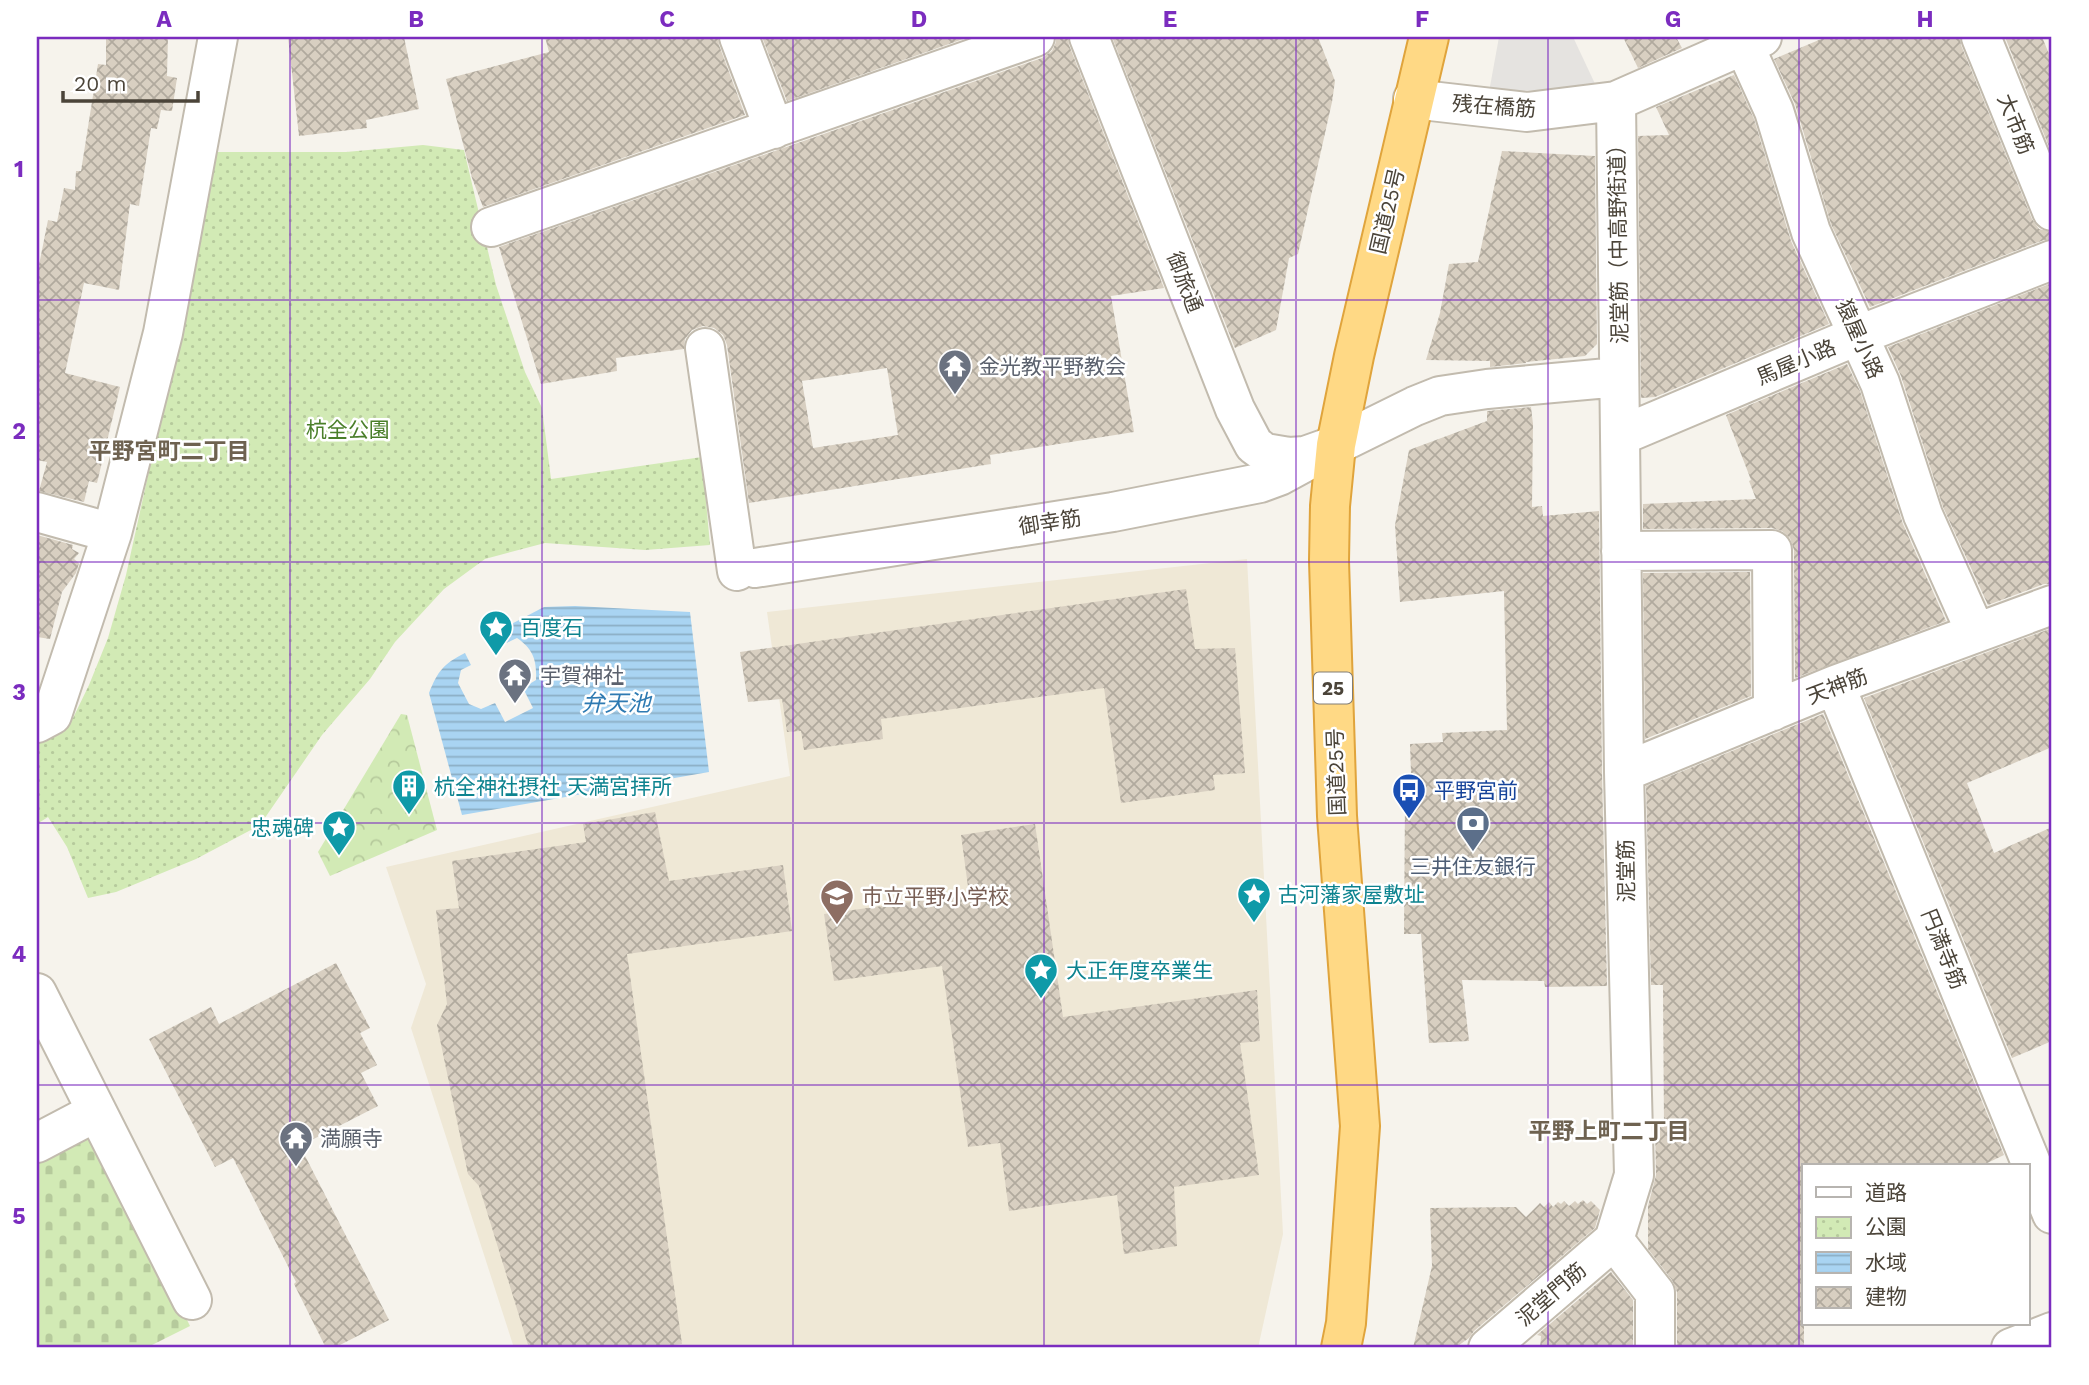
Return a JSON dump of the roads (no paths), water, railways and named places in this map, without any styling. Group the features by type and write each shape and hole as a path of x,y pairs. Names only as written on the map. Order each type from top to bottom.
{"highway":[{"name":"国道25号","path":"1341,1348 1346,1323 1360,1126 1337,816 1329,561 1330,506 1336,445 1354,356 1429,37"}],"street":[{"path":"37,723 52,715 112,533 163,333 218,37"},
{"path":"739,37 774,129"},
{"path":"491,228 1035,37"},
{"name":"御旅通","path":"1089,37 1235,409 1254,446 1265,453 1289,457 1306,456 1336,445"},
{"name":"大市筋","path":"1981,37 2052,211"},
{"name":"残在橋筋","path":"1413,99 1527,111 1616,101 1696,50 1753,41"},
{"name":"猿屋小路","path":"1753,41 1811,232 1880,383 1923,515 1976,633"},
{"name":"泥堂筋（中高野街道）","path":"1616,101 1619,377"},
{"name":"馬屋小路","path":"1620,436 1859,335 2052,260"},
{"name":"御幸筋","path":"705,348 746,569 1113,512 1260,483 1279,476 1336,445"},
{"path":"1336,445 1415,406 1440,397 1488,389 1619,377"},
{"name":"泥堂筋","path":"1614,1240 1634,1175 1624,772 1619,377"},
{"path":"37,512 112,533"},
{"path":"1621,551 1772,550 1773,711"},
{"name":"天神筋","path":"1624,772 1835,685 2052,605"},
{"name":"円満寺筋","path":"1835,685 2052,1214"},
{"path":"37,993 192,1300"},
{"path":"37,1143 96,1112"},
{"path":"1614,1240 1655,1293 1655,1348"},
{"name":"泥堂門筋","path":"1488,1348 1614,1240"}],"water":[{"name":"弁天池","path":"544,607 690,612 709,772 462,815 429,693 435,679 446,665 465,653 471,665 461,670 458,683 469,704 481,709 495,703 505,722 533,708 523,688 536,680 533,656 527,646 517,638 504,644 496,632"}],"place":[{"name":"金光教平野教会","path":"955,396"},
{"name":"百度石","path":"496,657"},
{"name":"宇賀神社","path":"515,705"},
{"name":"杭全神社摂社 天満宮拝所","path":"409,816"},
{"name":"平野宮前","path":"1409,820"},
{"name":"三井住友銀行","path":"1473,853"},
{"name":"忠魂碑","path":"339,857"},
{"name":"古河藩家屋敷址","path":"1254,924"},
{"name":"市立平野小学校","path":"837,926"},
{"name":"大正年度卒業生","path":"1041,1000"},
{"name":"満願寺","path":"296,1168"}],"district":[{"name":"平野宮町二丁目","path":"169,451"},
{"name":"平野上町二丁目","path":"1609,1131"}],"park label":[{"name":"杭全公園","path":"348,429"}]}
